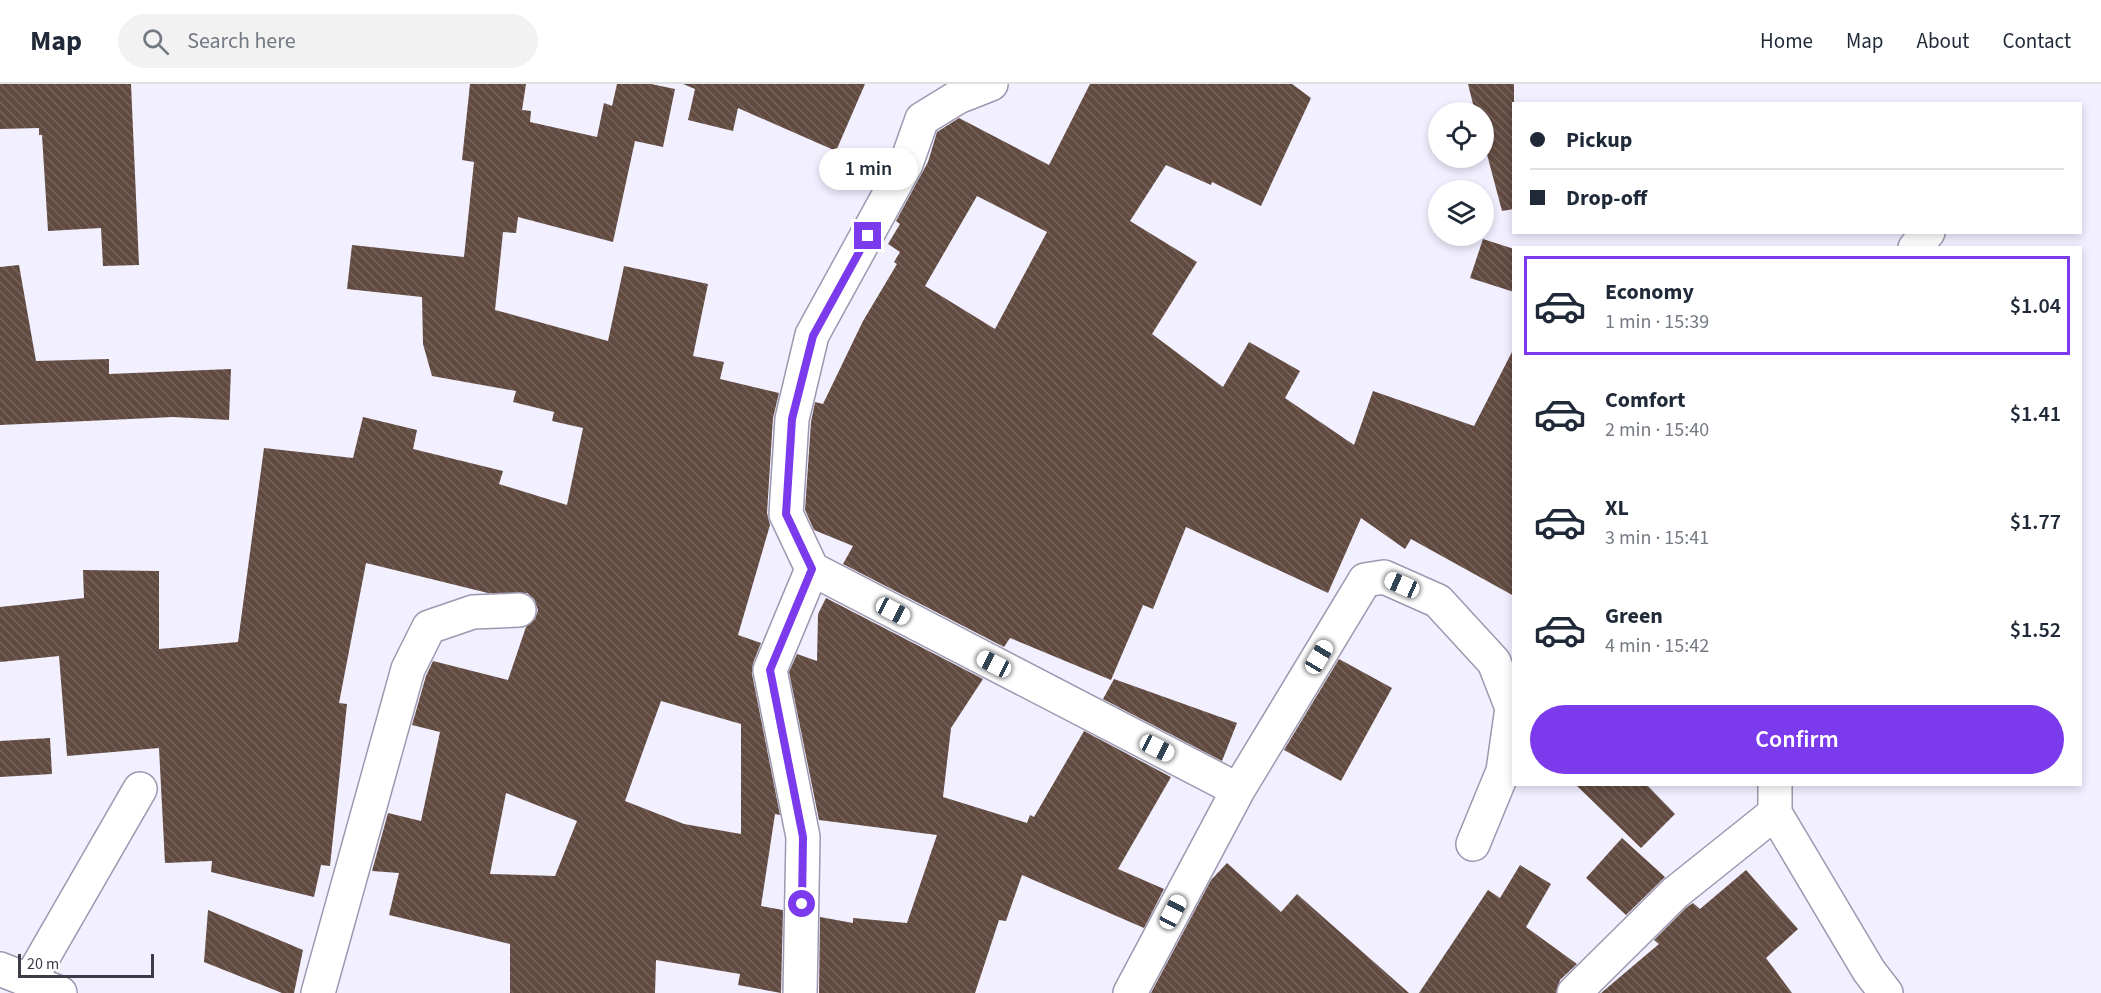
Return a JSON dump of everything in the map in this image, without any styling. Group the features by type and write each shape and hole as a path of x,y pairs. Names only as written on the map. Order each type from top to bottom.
{"street":[{"path":"991,84 958,97 922,119 906,165 813,336 792,419 786,514 812,569 1238,790"},
{"path":"1917,246 1926,234"},
{"path":"800,993 803,837 770,670 812,569"},
{"path":"1130,993 1238,790 1365,580 1384,577 1438,601 1494,662 1512,708 1503,771 1473,844"},
{"path":"318,993 408,669 429,627 473,612 519,610"},
{"path":"60,993 15,975 140,789"},
{"path":"1574,993 1675,893 1775,799 1869,972 1886,993"}],"building":[{"path":"0,84 131,84 139,265 103,266 101,228 48,231 42,135 39,135 39,128 0,129"},
{"path":"470,84 526,84 522,110 531,111 530,122 597,137 604,103 612,106 617,84 651,84 675,89 663,147 635,141 613,242 518,217 516,233 503,232 495,310 608,341 624,266 708,284 693,356 724,362 720,379 779,393 773,418 767,513 770,525 738,635 761,643 753,663 752,674 780,815 775,814 761,906 783,910 781,993 738,985 740,974 656,960 655,993 510,993 510,944 389,915 399,873 372,871 388,813 421,821 440,732 412,725 426,676 433,661 508,680 526,627 535,619 538,610 534,599 527,593 488,593 366,563 339,703 347,704 330,866 321,865 314,897 211,872 212,861 165,863 159,748 67,756 59,656 0,662 0,607 84,598 83,570 159,571 159,649 238,642 264,448 353,458 363,417 417,430 413,449 503,471 499,484 567,505 583,428 552,421 554,412 513,402 516,391 432,376 423,344 422,297 347,289 352,245 464,257 474,162 462,160","holes":["661,701 741,724 741,834 684,824 625,801","506,793 577,821 555,876 490,874"]},
{"path":"683,84 865,84 836,151 738,108 733,131 688,120 695,89"},
{"path":"1090,84 1292,84 1311,98 1261,206 1212,182 1211,185 1166,165 1130,221 1197,262 1152,334 1223,387 1249,342 1300,371 1285,398 1354,445 1373,391 1474,426 1512,352 1512,595 1411,539 1405,549 1361,518 1328,593 1186,527 1153,609 1143,605 1111,680 1010,638 1004,647 843,564 853,546 814,530 805,510 811,422 815,402 823,404 863,321 897,264 894,262 900,252 888,244 900,224 896,221 928,162 937,132 959,118 1049,165","holes":["977,196 1047,232 995,329 925,286"]},
{"path":"1468,84 1514,84 1512,209 1502,211 1491,168 1494,168 1494,102 1472,102"},
{"path":"1494,243 1512,248 1512,291 1470,278 1481,246 1494,246"},
{"path":"19,265 36,361 109,359 109,374 231,369 229,420 173,417 0,425 0,267"},
{"path":"826,598 983,679 951,728 943,797 1027,823 1030,815 1034,817 1084,731 1171,777 1118,869 1164,889 1144,928 1022,875 1006,921 999,920 975,993 819,993 820,917 853,923 853,918 907,923 937,835 819,820 789,672 797,654 817,661 818,614"},
{"path":"1339,659 1392,688 1341,781 1284,750"},
{"path":"1114,679 1237,723 1222,761 1103,699"},
{"path":"50,738 52,774 0,777 0,741"},
{"path":"1577,786 1648,786 1675,814 1641,848"},
{"path":"1622,838 1665,877 1626,915 1586,878"},
{"path":"1227,863 1281,912 1297,894 1409,993 1151,993 1211,880"},
{"path":"1520,865 1551,884 1526,927 1577,964 1560,980 1556,993 1419,993 1488,890 1500,898"},
{"path":"1746,870 1798,929 1766,958 1792,993 1601,993 1659,944 1654,940 1687,907 1693,903 1700,909"},
{"path":"208,910 303,950 294,993 282,993 204,962"}],"route":[{"path":"802,904 803,837 770,670 812,569 786,514 792,419 813,336 868,236"}]}
